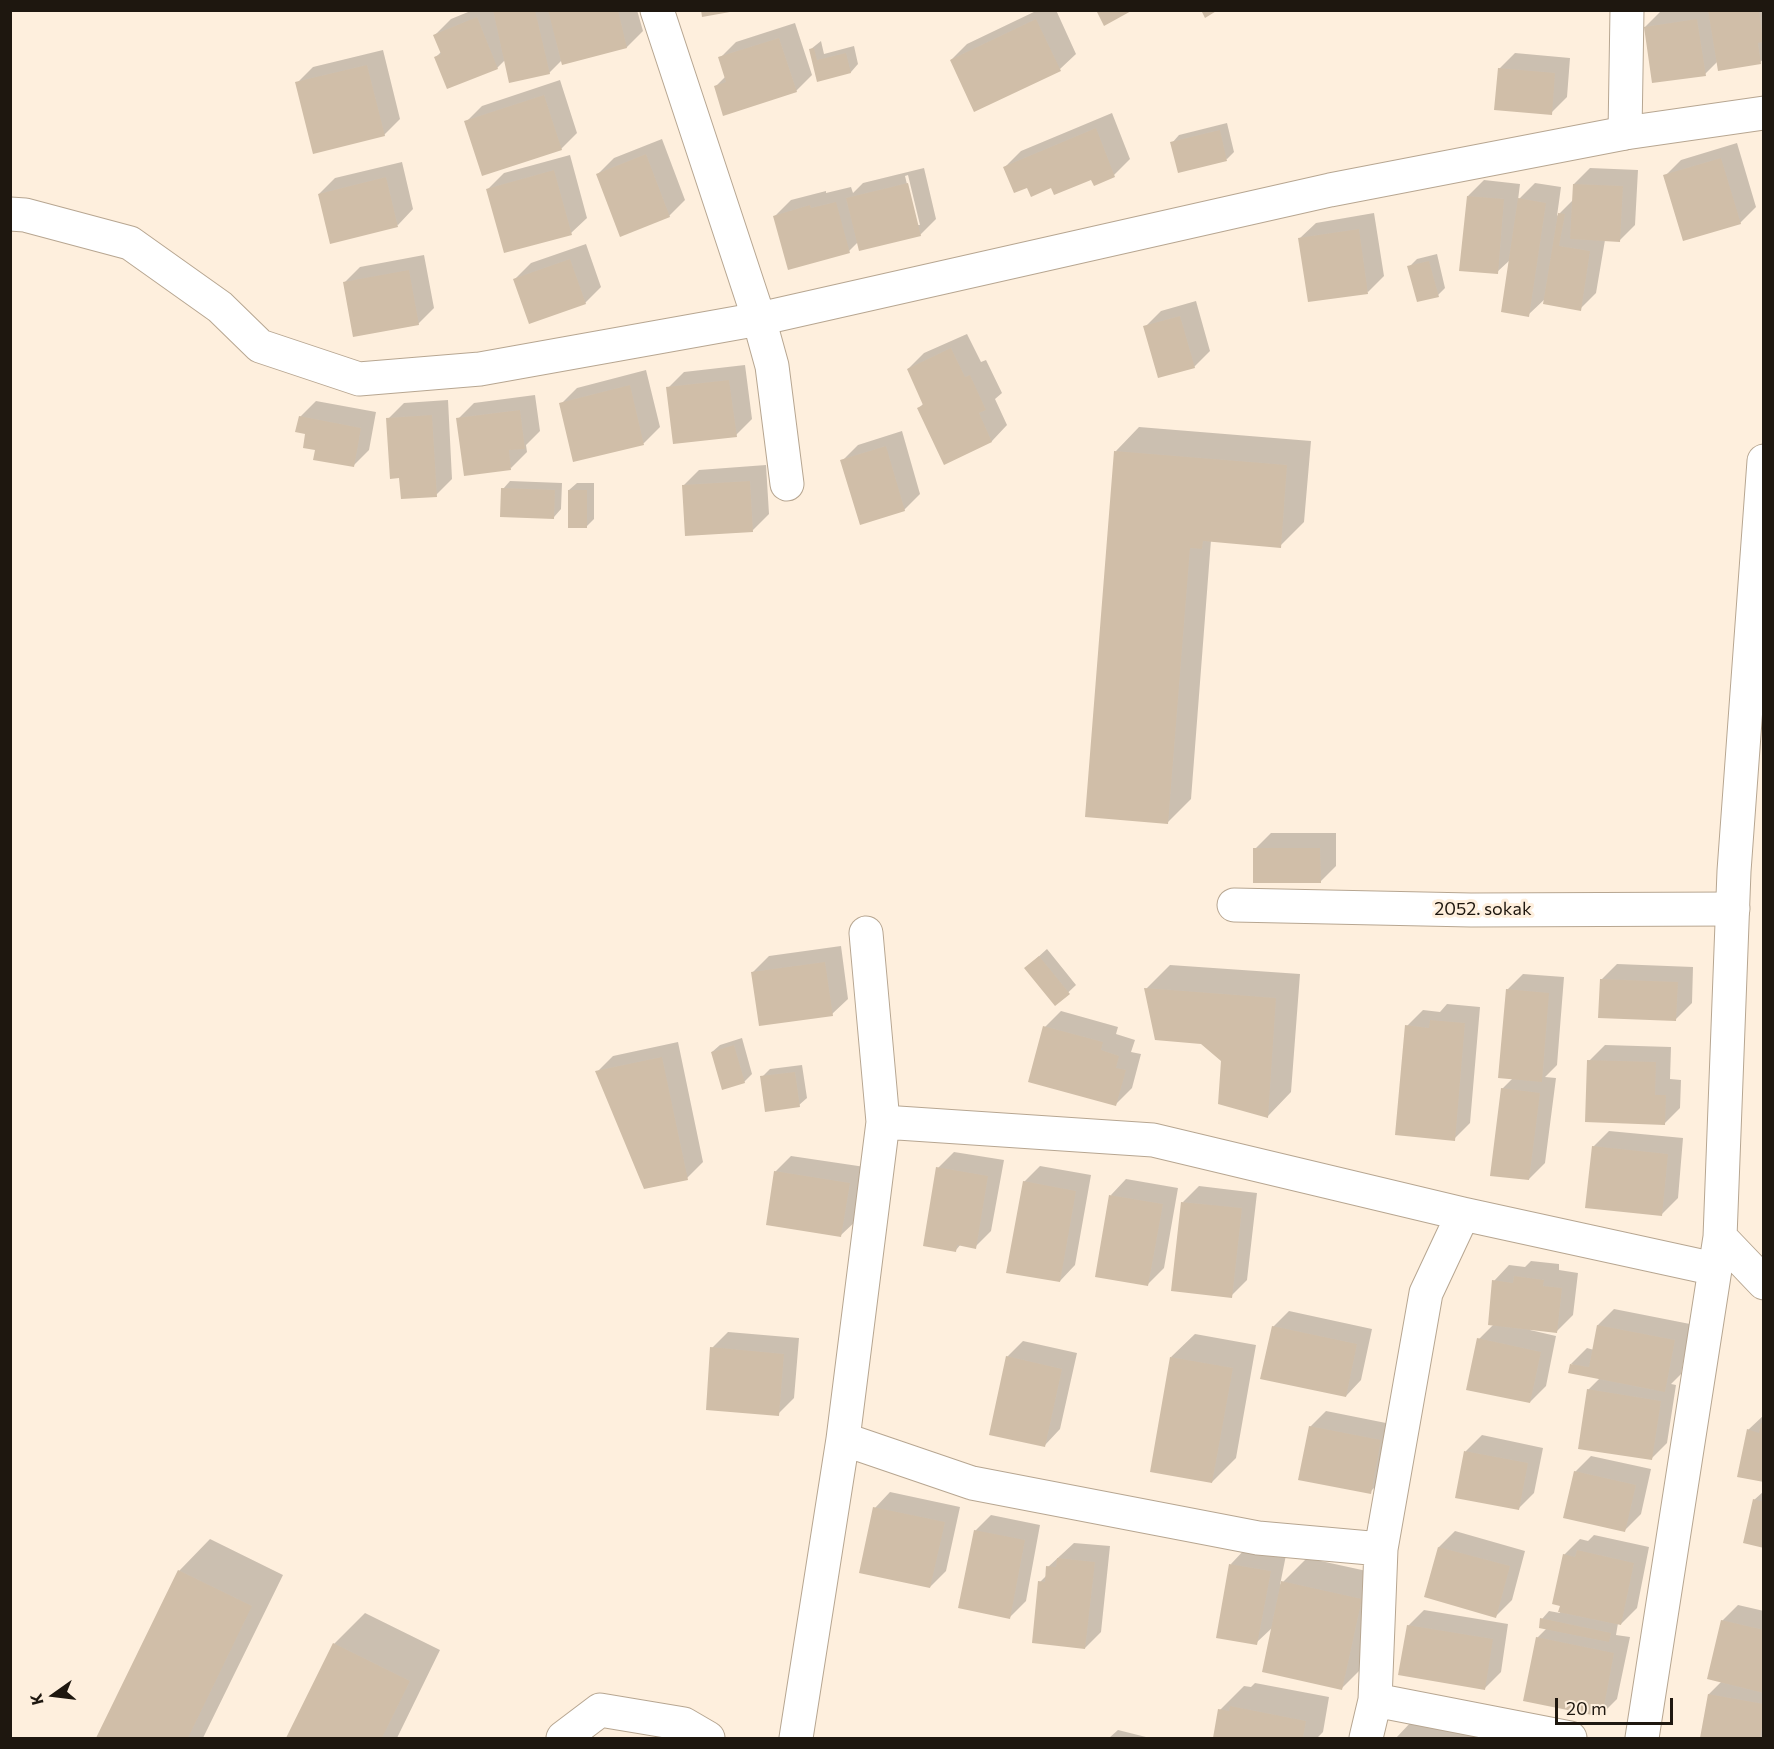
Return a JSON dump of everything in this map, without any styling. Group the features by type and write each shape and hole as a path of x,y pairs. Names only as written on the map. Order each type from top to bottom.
{"street":[{"path":"657,10 772,366 787,484"},
{"path":"1625,133 1627,10"},
{"path":"10,214 25,215 129,243 220,307 260,346 359,379 480,369 759,320 1330,190 1625,133 1764,113"},
{"path":"1642,1738 1720,1237 1733,909 1761,531 1764,461"},
{"name":"2052. sokak","path":"1234,905 1471,910 1733,909"},
{"path":"796,1738 843,1439 884,1122 866,933"},
{"path":"884,1122 1153,1140 1462,1214 1714,1269"},
{"path":"1366,1738 1375,1700 1381,1549 1426,1293 1462,1214"},
{"path":"1720,1237 1760,1274"},
{"path":"843,1439 972,1483 1258,1538 1381,1549"},
{"path":"1375,1700 1570,1738"},
{"path":"563,1738 600,1710 684,1724 708,1738"}],"building":[{"path":"493,10 535,10 550,74 509,83"},
{"path":"548,10 618,10 627,48 562,65"},
{"path":"701,10 729,10 730,12 702,17"},
{"path":"1096,10 1133,10 1104,26"},
{"path":"1201,10 1218,10 1205,18"},
{"path":"1708,10 1759,10 1763,42 1758,43 1761,64 1718,71"},
{"path":"477,17 498,69 447,89 434,57 441,54 433,35"},
{"path":"1036,19 1061,71 974,112 950,60"},
{"path":"1697,19 1706,76 1652,83 1644,27"},
{"path":"779,38 797,92 723,116 714,86 726,82 718,57"},
{"path":"814,48 817,60 846,53 851,73 817,82 809,49"},
{"path":"367,65 385,136 313,154 295,82"},
{"path":"1498,68 1555,73 1552,115 1494,110"},
{"path":"544,95 562,150 482,176 464,121"},
{"path":"1096,128 1115,177 1094,186 1091,180 1054,195 1051,188 1031,197 1027,188 1014,193 1003,167"},
{"path":"1220,130 1227,161 1178,173 1170,142"},
{"path":"646,154 670,217 620,237 596,174"},
{"path":"1721,158 1741,224 1683,241 1663,175"},
{"path":"554,170 572,235 504,253 486,189"},
{"path":"386,177 398,227 330,244 318,194"},
{"path":"908,183 921,236 859,251 846,198"},
{"path":"1573,184 1623,186 1620,242 1570,239"},
{"path":"1467,196 1504,199 1498,274 1459,271"},
{"path":"1518,198 1546,203 1529,317 1501,312"},
{"path":"836,202 850,253 788,270 773,216 810,205 811,208"},
{"path":"1558,213 1565,214 1559,246 1590,251 1581,311 1543,304"},
{"path":"1359,229 1368,294 1308,302 1298,238"},
{"path":"570,259 586,304 529,324 513,279"},
{"path":"1429,261 1439,297 1417,302 1407,266"},
{"path":"409,270 419,325 353,337 343,282"},
{"path":"1180,316 1195,368 1158,378 1143,326"},
{"path":"951,348 965,377 970,375 986,410 979,413 992,442 944,465 917,408 923,405 907,369"},
{"path":"729,380 737,437 673,444 666,387"},
{"path":"630,385 644,445 573,462 559,403"},
{"path":"520,410 525,449 509,450 511,470 464,476 456,418"},
{"path":"432,415 437,497 401,499 399,478 390,479 386,418"},
{"path":"299,416 361,428 354,467 313,460 315,450 303,448 305,434 295,432"},
{"path":"886,446 905,511 860,525 840,460"},
{"path":"1114,451 1287,465 1281,548 1203,541 1202,549 1190,548 1168,824 1085,817"},
{"path":"750,481 753,532 685,536 682,485"},
{"path":"501,488 555,490 554,519 500,517"},
{"path":"568,490 587,490 587,528 568,528"},
{"path":"1253,848 1320,848 1321,883 1253,883"},
{"path":"1039,956 1070,994 1055,1006 1024,968"},
{"path":"825,962 833,1016 759,1026 751,972"},
{"path":"1600,979 1678,982 1676,1021 1598,1018"},
{"path":"1144,988 1276,998 1268,1118 1218,1104 1221,1061 1201,1044 1155,1040"},
{"path":"1506,989 1549,993 1542,1082 1498,1078"},
{"path":"1430,1020 1465,1023 1455,1141 1395,1135 1405,1025 1429,1028"},
{"path":"1043,1026 1103,1042 1101,1050 1119,1056 1116,1068 1126,1070 1116,1106 1028,1082"},
{"path":"734,1045 745,1083 722,1090 711,1052"},
{"path":"662,1057 688,1180 644,1189 595,1071"},
{"path":"1587,1060 1656,1062 1655,1095 1666,1095 1665,1125 1585,1122"},
{"path":"795,1072 800,1107 765,1112 760,1076"},
{"path":"1501,1088 1540,1093 1529,1180 1490,1176"},
{"path":"1592,1146 1668,1154 1662,1216 1585,1208"},
{"path":"936,1167 988,1176 976,1249 957,1245 956,1252 923,1246"},
{"path":"774,1171 850,1183 841,1237 766,1225"},
{"path":"1023,1181 1076,1191 1060,1282 1006,1273"},
{"path":"1109,1195 1163,1204 1148,1286 1095,1277"},
{"path":"1181,1202 1242,1208 1232,1298 1171,1291"},
{"path":"1514,1276 1544,1280 1543,1286 1562,1288 1557,1333 1488,1325 1492,1280 1513,1283"},
{"path":"1597,1325 1675,1340 1665,1392 1568,1373 1570,1364 1589,1367"},
{"path":"1272,1326 1357,1344 1346,1397 1260,1379"},
{"path":"1477,1338 1541,1352 1530,1403 1466,1390"},
{"path":"710,1347 784,1354 779,1416 706,1410"},
{"path":"1006,1356 1062,1369 1045,1447 989,1435"},
{"path":"1170,1357 1233,1368 1212,1483 1150,1472"},
{"path":"1587,1389 1661,1401 1652,1460 1578,1449"},
{"path":"1761,1423 1764,1423 1764,1482 1737,1477 1747,1429 1759,1433"},
{"path":"1309,1426 1381,1440 1371,1494 1298,1480"},
{"path":"1464,1451 1528,1463 1519,1510 1455,1498"},
{"path":"1574,1471 1636,1485 1625,1532 1563,1518"},
{"path":"1753,1499 1764,1502 1764,1548 1743,1543"},
{"path":"873,1507 945,1522 930,1588 859,1573"},
{"path":"974,1530 1025,1540 1010,1619 958,1608"},
{"path":"1438,1547 1510,1566 1496,1618 1424,1597"},
{"path":"1577,1550 1634,1563 1621,1625 1558,1612 1560,1606 1552,1604 1563,1554 1575,1557"},
{"path":"1057,1558 1095,1562 1085,1649 1032,1643 1038,1581 1045,1582 1046,1566 1056,1567"},
{"path":"1229,1564 1271,1571 1257,1645 1216,1638"},
{"path":"178,1570 252,1606 188,1738 96,1738"},
{"path":"1281,1581 1362,1599 1342,1690 1262,1672"},
{"path":"1540,1618 1611,1633 1609,1642 1539,1628"},
{"path":"1721,1620 1764,1630 1764,1693 1707,1679"},
{"path":"1407,1625 1493,1639 1485,1690 1398,1675"},
{"path":"1536,1637 1614,1653 1602,1717 1523,1701"},
{"path":"333,1643 410,1681 382,1738 286,1738"},
{"path":"1708,1694 1764,1704 1760,1738 1700,1738"},
{"path":"1230,1706 1306,1721 1303,1738 1213,1738 1218,1709 1229,1711"}]}
